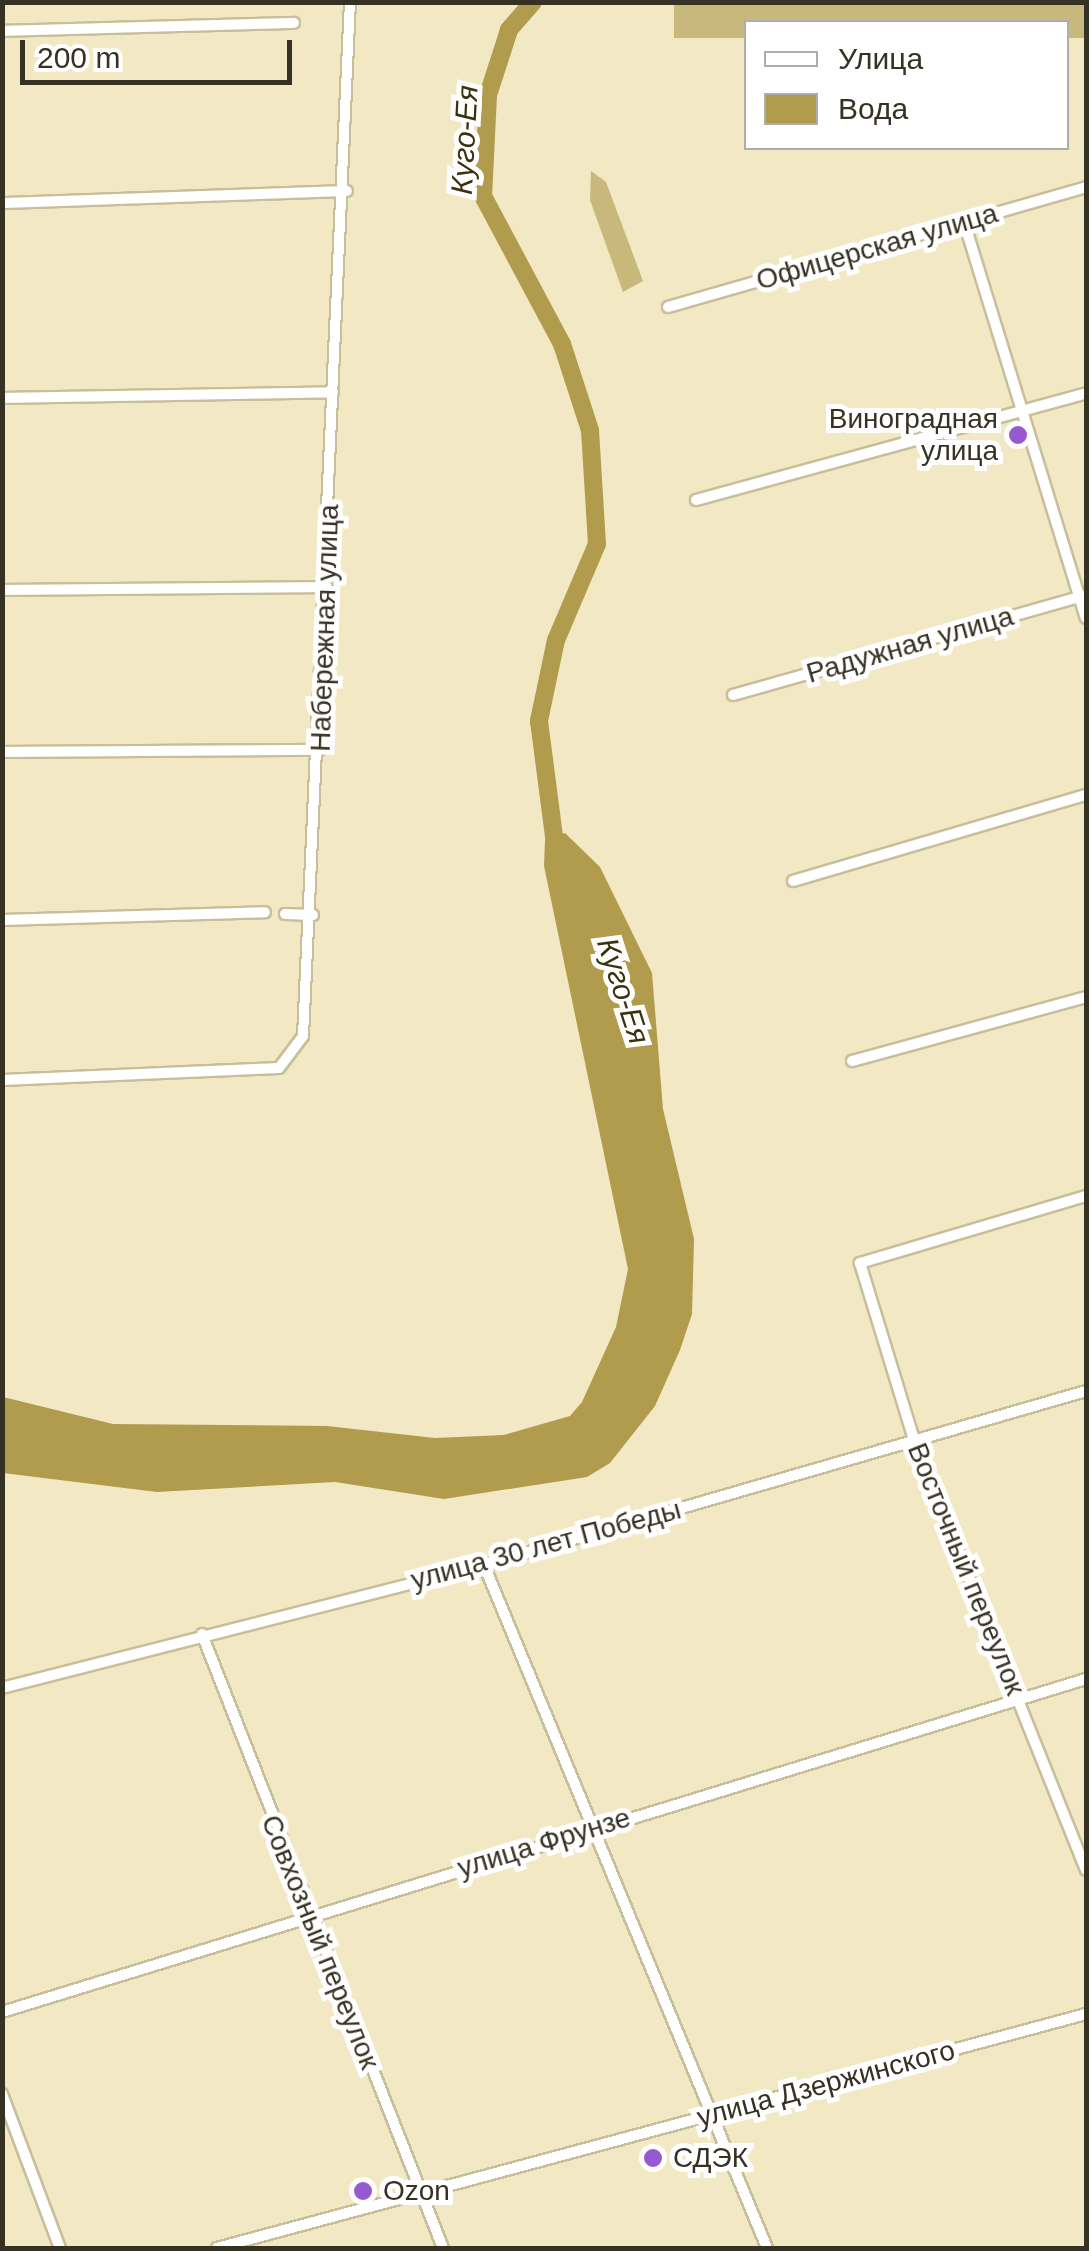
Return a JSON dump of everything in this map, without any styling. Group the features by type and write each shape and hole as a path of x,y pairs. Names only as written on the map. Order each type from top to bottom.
{"street":[{"name":"Набережная улица","path":"2,1080 292,1062 313,915 333,392 347,191 350,2"},
{"path":"2,32 294,23"},
{"name":"Офицерская улица","path":"668,308 1086,187"},
{"path":"2,204 347,191"},
{"path":"964,222 1083,595 1086,618"},
{"path":"2,398 333,392"},
{"path":"696,500 1086,393"},
{"path":"2,590 327,587"},
{"name":"Радужная улица","path":"732,695 1083,595"},
{"path":"2,752 320,750"},
{"path":"794,881 1086,795"},
{"path":"2,920 265,912"},
{"path":"285,914 313,915"},
{"path":"852,1060 1086,998"},
{"name":"Восточный переулок","path":"1086,1196 860,1263 914,1440 1086,1870"},
{"name":"улица 30 лет Победы","path":"2,1688 202,1634 484,1566 1086,1391"},
{"path":"484,1566 706,2117 767,2248"},
{"name":"Совхозный переулок","path":"202,1634 308,1918 443,2248"},
{"name":"улица Фрунзе","path":"2,2012 587,1829 1086,1679"},
{"name":"улица Дзержинского","path":"217,2248 1086,2014"},
{"path":"2,2094 60,2248"}],"shaded area":[{"path":"674,3 1086,3 1086,38 1069,38 1069,20 744,20 744,38 674,38"},
{"path":"591,171 606,182 643,281 623,292 590,200"}],"water":[{"path":"565,833 600,867 652,973 663,1109 694,1239 692,1314 680,1350 655,1406 610,1463 587,1477 444,1499 335,1482 157,1492 3,1473 3,1397 113,1424 327,1426 435,1438 504,1435 570,1416 582,1402 616,1327 628,1269 544,866 545,840"}],"waterway":[{"name":"Куго-Ея","path":"533,2 509,30 488,95 483,196 562,344 590,430 597,544 556,640 539,721 557,859"}],"place":[{"name":"Виноградная улица","path":"1018,435"},
{"name":"СДЭК","path":"653,2158"},
{"name":"Ozon","path":"363,2191"}]}
